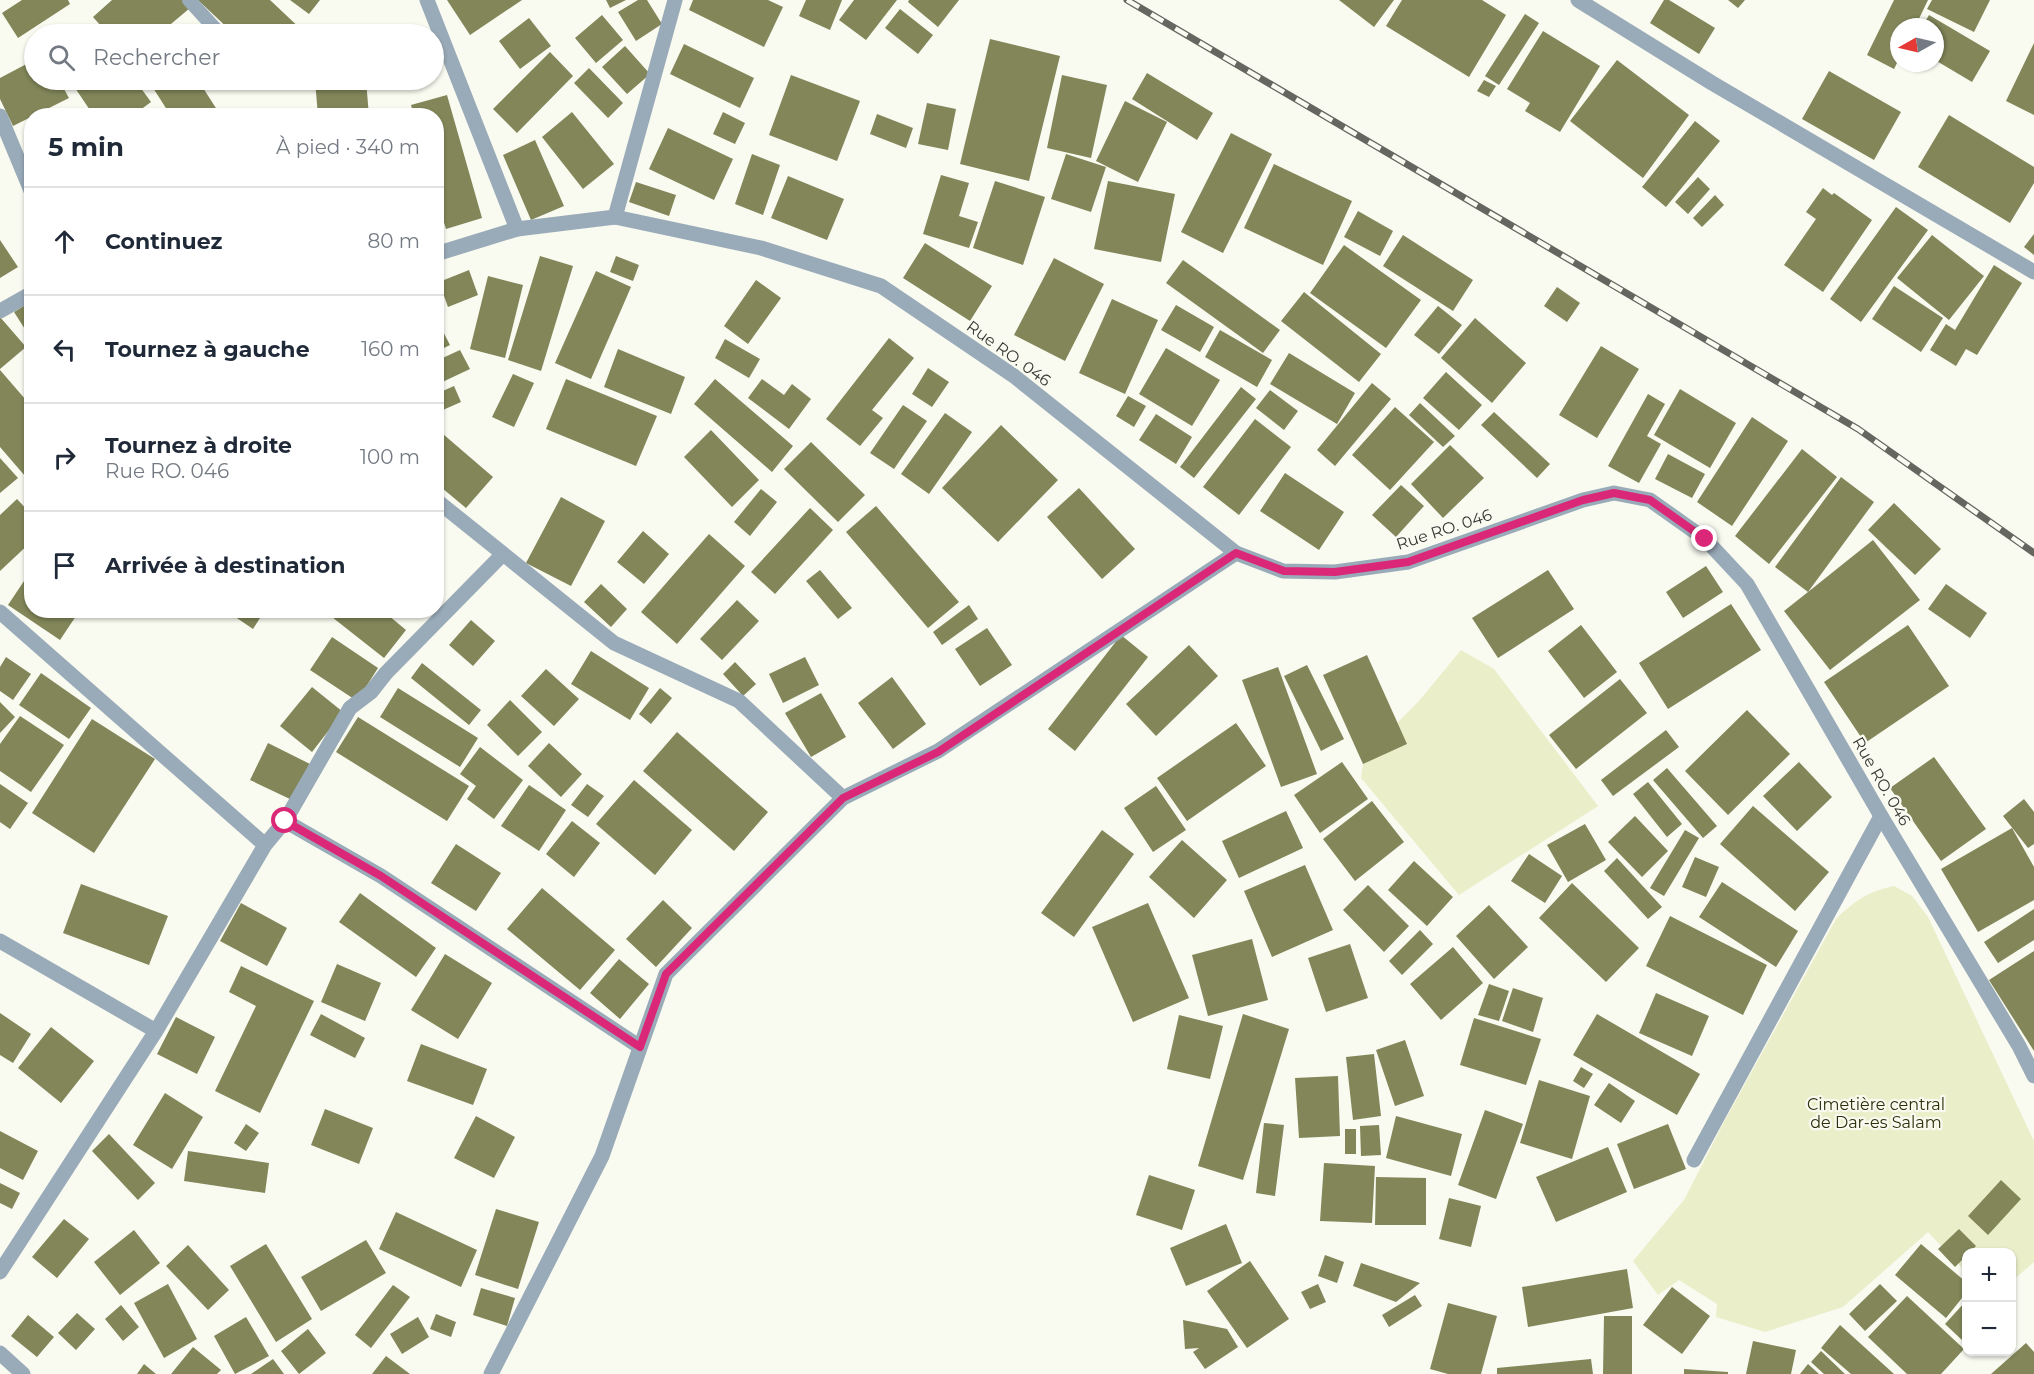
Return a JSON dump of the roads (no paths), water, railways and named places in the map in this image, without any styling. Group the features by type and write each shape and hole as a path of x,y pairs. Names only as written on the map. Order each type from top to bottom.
{"street":[{"path":"428,0 437,24"},
{"path":"615,217 675,0"},
{"path":"1578,0 1712,83 2034,272"},
{"path":"444,41 518,229"},
{"path":"0,117 24,173"},
{"name":"Rue RO. 046","path":"444,252 518,229 615,217 761,248 881,286 1014,376 1236,553 1284,571 1335,572 1408,562 1583,500 1614,493 1650,500 1705,539 1747,584 1881,816 2019,1046 2034,1076"},
{"path":"0,311 24,298"},
{"path":"444,506 614,643 739,701 843,798"},
{"path":"491,1374 602,1156 666,974 843,798 938,752 1236,553"},
{"path":"444,614 503,554"},
{"path":"0,612 265,845"},
{"path":"0,1272 156,1031 265,845 285,821 350,708 371,692 386,673 440,618"},
{"path":"1694,1161 1881,816"},
{"path":"285,821 381,876 640,1047"},
{"path":"0,941 156,1031"},
{"path":"0,1353 23,1374"}],"lane":[{"path":"189,0 211,24"}],"railway":[{"path":"1127,0 1858,429 2034,553"}],"park label":[{"name":"Cimetière central de Dar-es Salam","path":"1876,1113"}]}
